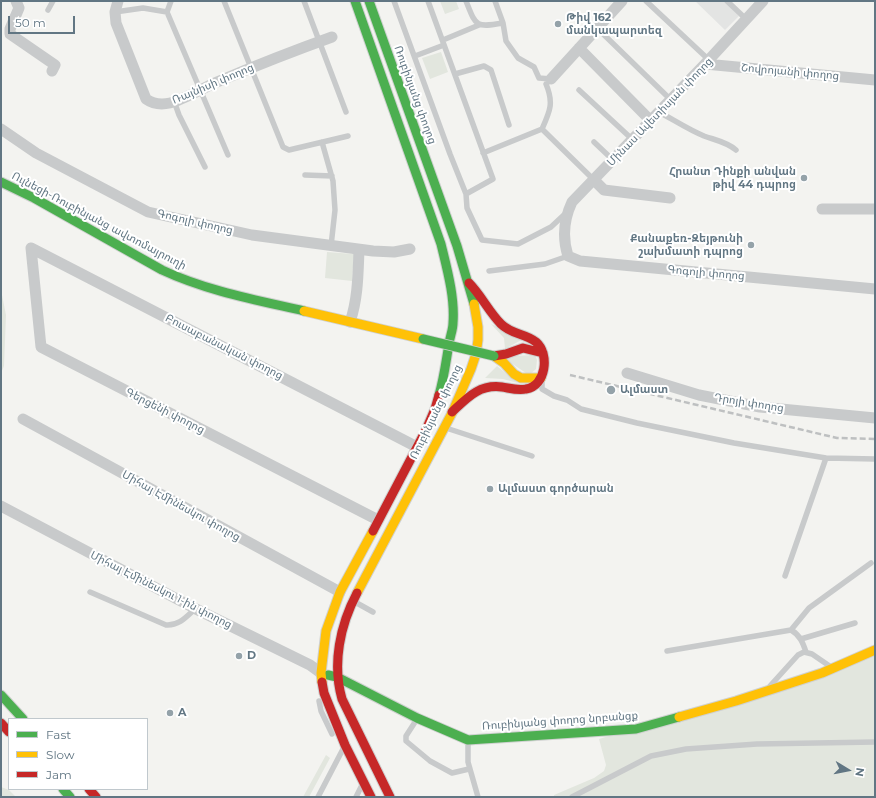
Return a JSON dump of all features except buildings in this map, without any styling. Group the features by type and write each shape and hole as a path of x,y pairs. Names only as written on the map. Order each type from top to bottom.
{"main road":[{"name":"Ռուբինյանց փողոց","path":"355,1 441,244 449,279 453,317 464,338 476,354 452,413 352,601 338,652 338,677 342,699 390,797"},
{"name":"Ռուբինյանց փողոց","path":"369,1 469,283 476,316 464,338"},
{"name":"Ուլնեցի-Ռուբինյանց ավտոմայրուղի","path":"1,182 34,198 162,270 183,280 251,299 494,356"},
{"path":"452,413 465,400 484,388 492,386 529,389 534,387 541,378 544,368 543,353 538,344 529,337 508,331 496,319 482,297 469,283"},
{"name":"Ռուբինյանց փողոց","path":"371,797 330,711 319,677 326,631 340,592 417,447 434,409 444,380 449,341 464,338"},
{"path":"494,356 506,354 523,348 543,353"},
{"path":"494,356 504,363 514,374 521,378 541,378"},
{"path":"446,363 457,369 471,369"},
{"name":"Ռուբինյանց փողոց նրբանցք","path":"319,677 338,677 418,718 468,740 636,729 736,701 833,668 875,650"},
{"path":"1,695 22,718"},
{"path":"1,723 8,731"}],"street":[{"path":"16,1 19,8 10,29 10,34 55,66 52,71"},
{"path":"551,79 622,1"},
{"name":"Մինաս Ավետիսյան փողոց","path":"568,256 565,246 564,226 572,202 672,100 763,1"},
{"name":"Ռայնիսի փողոց","path":"116,6 116,23 146,99 152,103 168,104 251,67 332,37"},
{"path":"579,48 651,120"},
{"name":"Շովրոյանի փողոց","path":"707,62 875,80"},
{"name":"Գոգոլի փողոց","path":"1,129 36,153 148,212 252,235 359,250 394,252 410,249"},
{"path":"594,180 604,190 670,198"},
{"path":"822,209 875,209"},
{"name":"Բուսաբանական փողոց","path":"32,248 417,447"},
{"name":"Գերցենի փողոց","path":"32,248 41,347 378,520"},
{"path":"350,322 353,314 357,288 359,250"},
{"name":"Գոգոլի փողոց","path":"568,256 580,261 875,289"},
{"name":"Դրոյի փողոց","path":"627,373 699,395 760,407 875,418"},
{"name":"Միհայ Էմինեսկու փողոց","path":"23,419 340,592"},
{"name":"Միհայ Էմինեսկու 1-ին փողոց","path":"1,506 196,609 310,665 319,677"}],"lane":[{"path":"48,10 53,1"},
{"path":"171,1 167,12 228,154"},
{"path":"224,1 283,147 289,150 348,136"},
{"path":"304,1 346,112"},
{"path":"394,1 466,194 467,208 482,240 518,244 551,227 568,212"},
{"path":"428,1 493,179 466,194"},
{"path":"466,1 474,20 479,24 486,26 503,23"},
{"path":"495,1 503,23 506,41 518,58 534,67 539,78 551,79"},
{"path":"646,1 707,62"},
{"path":"727,1 746,19"},
{"path":"116,6 167,12"},
{"path":"415,56 444,43 479,24"},
{"path":"597,28 672,100"},
{"path":"455,74 484,66 491,70 509,125"},
{"path":"483,153 542,129 551,109 550,95 546,84 551,79"},
{"path":"580,90 633,140"},
{"path":"174,101 179,115 205,167"},
{"path":"660,112 687,128 704,136 731,145 736,150"},
{"path":"542,129 594,180"},
{"path":"322,142 332,176 335,210 331,246"},
{"path":"594,142 613,160"},
{"path":"305,176 332,176"},
{"path":"489,271 545,264 568,256"},
{"path":"541,378 542,389 554,396 567,400 581,408 638,423 734,443 826,458 875,459"},
{"path":"444,428 532,456"},
{"path":"785,576 826,458"},
{"path":"791,630 809,608 871,563"},
{"path":"90,592 166,625 172,625 183,620 196,609"},
{"path":"352,601 373,612"},
{"path":"801,639 855,623"},
{"path":"666,651 791,630 801,639 806,652"},
{"path":"766,691 798,655 804,652 812,654 833,668"},
{"path":"317,693 320,707 332,735 346,745 318,797"},
{"path":"320,707 330,711"},
{"path":"418,718 406,736 406,741 430,762 452,773 470,769"},
{"path":"468,740 468,762 478,797"},
{"path":"572,797 652,756 680,750 757,744 875,742"},
{"path":"356,797 364,783"}],"shaded area":[{"path":"440,1 456,1 459,9 445,14"},
{"path":"695,1 725,1 739,16 725,30"},
{"path":"441,52 448,72 430,79 422,58"},
{"path":"327,252 354,254 352,281 325,278"},
{"path":"1,290 6,315 4,366 1,373"},
{"path":"491,324 523,339 505,349 504,338"},
{"path":"535,355 537,360 536,369 529,375 505,359 514,356"},
{"path":"497,366 518,383 503,379 485,378"},
{"path":"875,656 875,797 554,797 554,795 594,778 604,771 606,765 599,739"},
{"path":"326,755 330,758 309,797 303,797"},
{"path":"1,787 9,790 16,797 1,797"}],"railway":[{"path":"570,375 837,438 875,439"}],"traffic: fast":[{"path":"355,1 441,244 448,273 453,303 453,326 439,395"},
{"path":"369,1 457,246 474,304"},
{"path":"1,182 34,198 162,270 196,284 304,311"},
{"path":"423,339 494,356"},
{"path":"328,675 337,677 417,718 468,740 636,729 679,717"},
{"path":"1,695 22,718"},
{"path":"64,790 70,797"}],"traffic: slow":[{"path":"357,593 452,413 471,369 476,354 478,340 478,327 474,304"},
{"path":"304,311 423,339"},
{"path":"494,356 504,363 514,374 521,378 541,378"},
{"path":"322,682 321,673 326,631 340,592 373,531"},
{"path":"679,717 736,701 822,673 875,650"}],"traffic: jam":[{"path":"452,412 468,397 480,390 494,387 520,390 533,387 542,376 544,369 543,354 536,342 505,328 469,283"},
{"path":"494,356 506,354 523,348 543,353"},
{"path":"373,531 426,430 439,395"},
{"path":"357,593 346,618 339,645 339,686 342,699 390,797"},
{"path":"322,682 324,693 345,745 371,797"},
{"path":"1,723 8,731"},
{"path":"90,790 96,797"}],"place":[{"name":"Թիվ 162 մանկապարտեզ","path":"558,24"},
{"name":"Հրանտ Դինքի անվան թիվ 44 դպրոց","path":"804,178"},
{"name":"Քանաքեռ-Զեյթունի շախմատի դպրոց","path":"751,245"},
{"name":"Ալմաստ","path":"611,390"},
{"name":"Ալմաստ գործարան","path":"490,489"},
{"name":"D","path":"239,656"},
{"name":"A","path":"170,713"}]}
